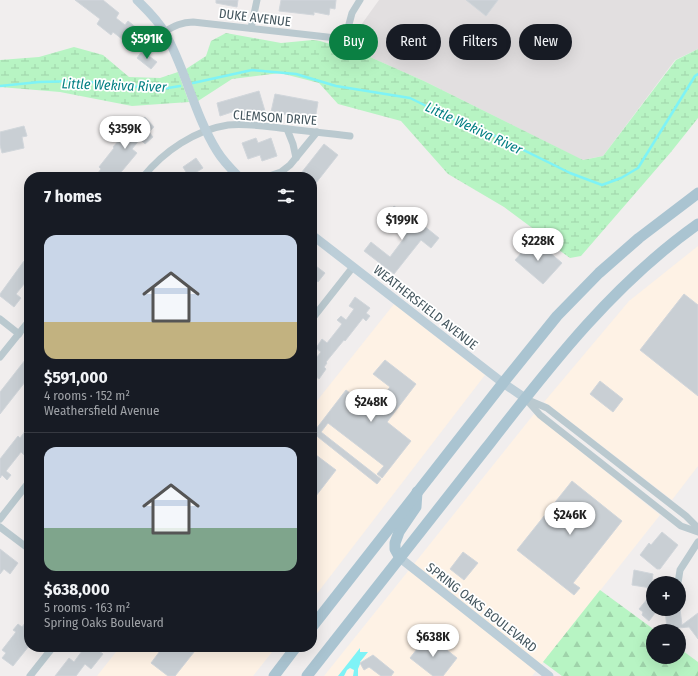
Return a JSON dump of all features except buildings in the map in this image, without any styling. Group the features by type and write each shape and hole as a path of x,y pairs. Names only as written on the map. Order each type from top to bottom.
{"main road":[{"path":"317,621 557,316 599,273 639,238 698,193"},
{"path":"307,676 525,398 578,333 616,293 656,256 697,224"},
{"path":"400,558 395,549 395,544 400,532 416,507 417,492"},
{"path":"274,676 292,652"}],"street":[{"path":"137,0 164,32 175,53 205,130 217,152 235,172"},
{"path":"250,28 257,0"},
{"name":"DUKE AVENUE","path":"164,32 177,24 185,22 345,39 352,13 360,0"},
{"name":"CLEMSON DRIVE","path":"147,172 169,152 205,130 228,125 248,124 350,136"},
{"path":"287,129 293,144 296,158"},
{"path":"281,172 290,165 317,132"},
{"name":"WEATHERSFIELD AVENUE","path":"317,239 503,384 525,398 547,408 686,516 698,528"},
{"path":"317,314 353,267"},
{"path":"0,319 19,334"},
{"path":"0,358 24,328"},
{"name":"WEATHERSFIELD AVENUE","path":"525,398 540,415 681,526 698,532"},
{"path":"0,519 24,488"},
{"path":"0,527 24,545"},
{"path":"679,576 680,570 698,542"},
{"name":"SPRING OAKS BOULEVARD","path":"400,558 549,676"},
{"path":"30,676 50,652"}],"shaded area":[{"path":"379,0 698,0 698,49 675,60 603,156 582,160 424,81 377,60 378,60 378,24 362,24"},
{"path":"698,246 698,466 672,500 544,402 629,301"},
{"path":"394,304 485,375 317,593 317,401"},
{"path":"534,414 660,515 541,665 414,564"},
{"path":"409,570 536,671 532,676 324,676"},
{"path":"116,652 272,652 253,676 97,676"}],"green space":[{"path":"226,33 281,43 313,40 329,44 329,60 377,60 424,81 583,160 603,156 676,60 698,49 698,118 671,152 581,256 570,258 504,207 448,174 401,121 338,104 319,83 280,73 232,79 198,101 186,69 206,56 211,41"},
{"path":"74,47 103,55 129,77 160,78 178,72 189,102 132,106 60,92 0,87 0,60 39,57"},
{"path":"600,590 646,624 646,664 686,664 686,653 698,662 698,676 562,676 543,662"}],"water":[{"path":"360,648 360,652 368,652 360,662 358,676 353,676 354,670 350,668 344,676 338,676"}],"waterway":[{"name":"Little Wekiva River","path":"193,83 252,70 296,74 336,86 410,98 459,122 481,129 570,173 602,185 621,178 638,168 695,76 698,74"},
{"name":"Little Wekiva River","path":"0,86 39,82 80,81 162,89 180,86"}]}
